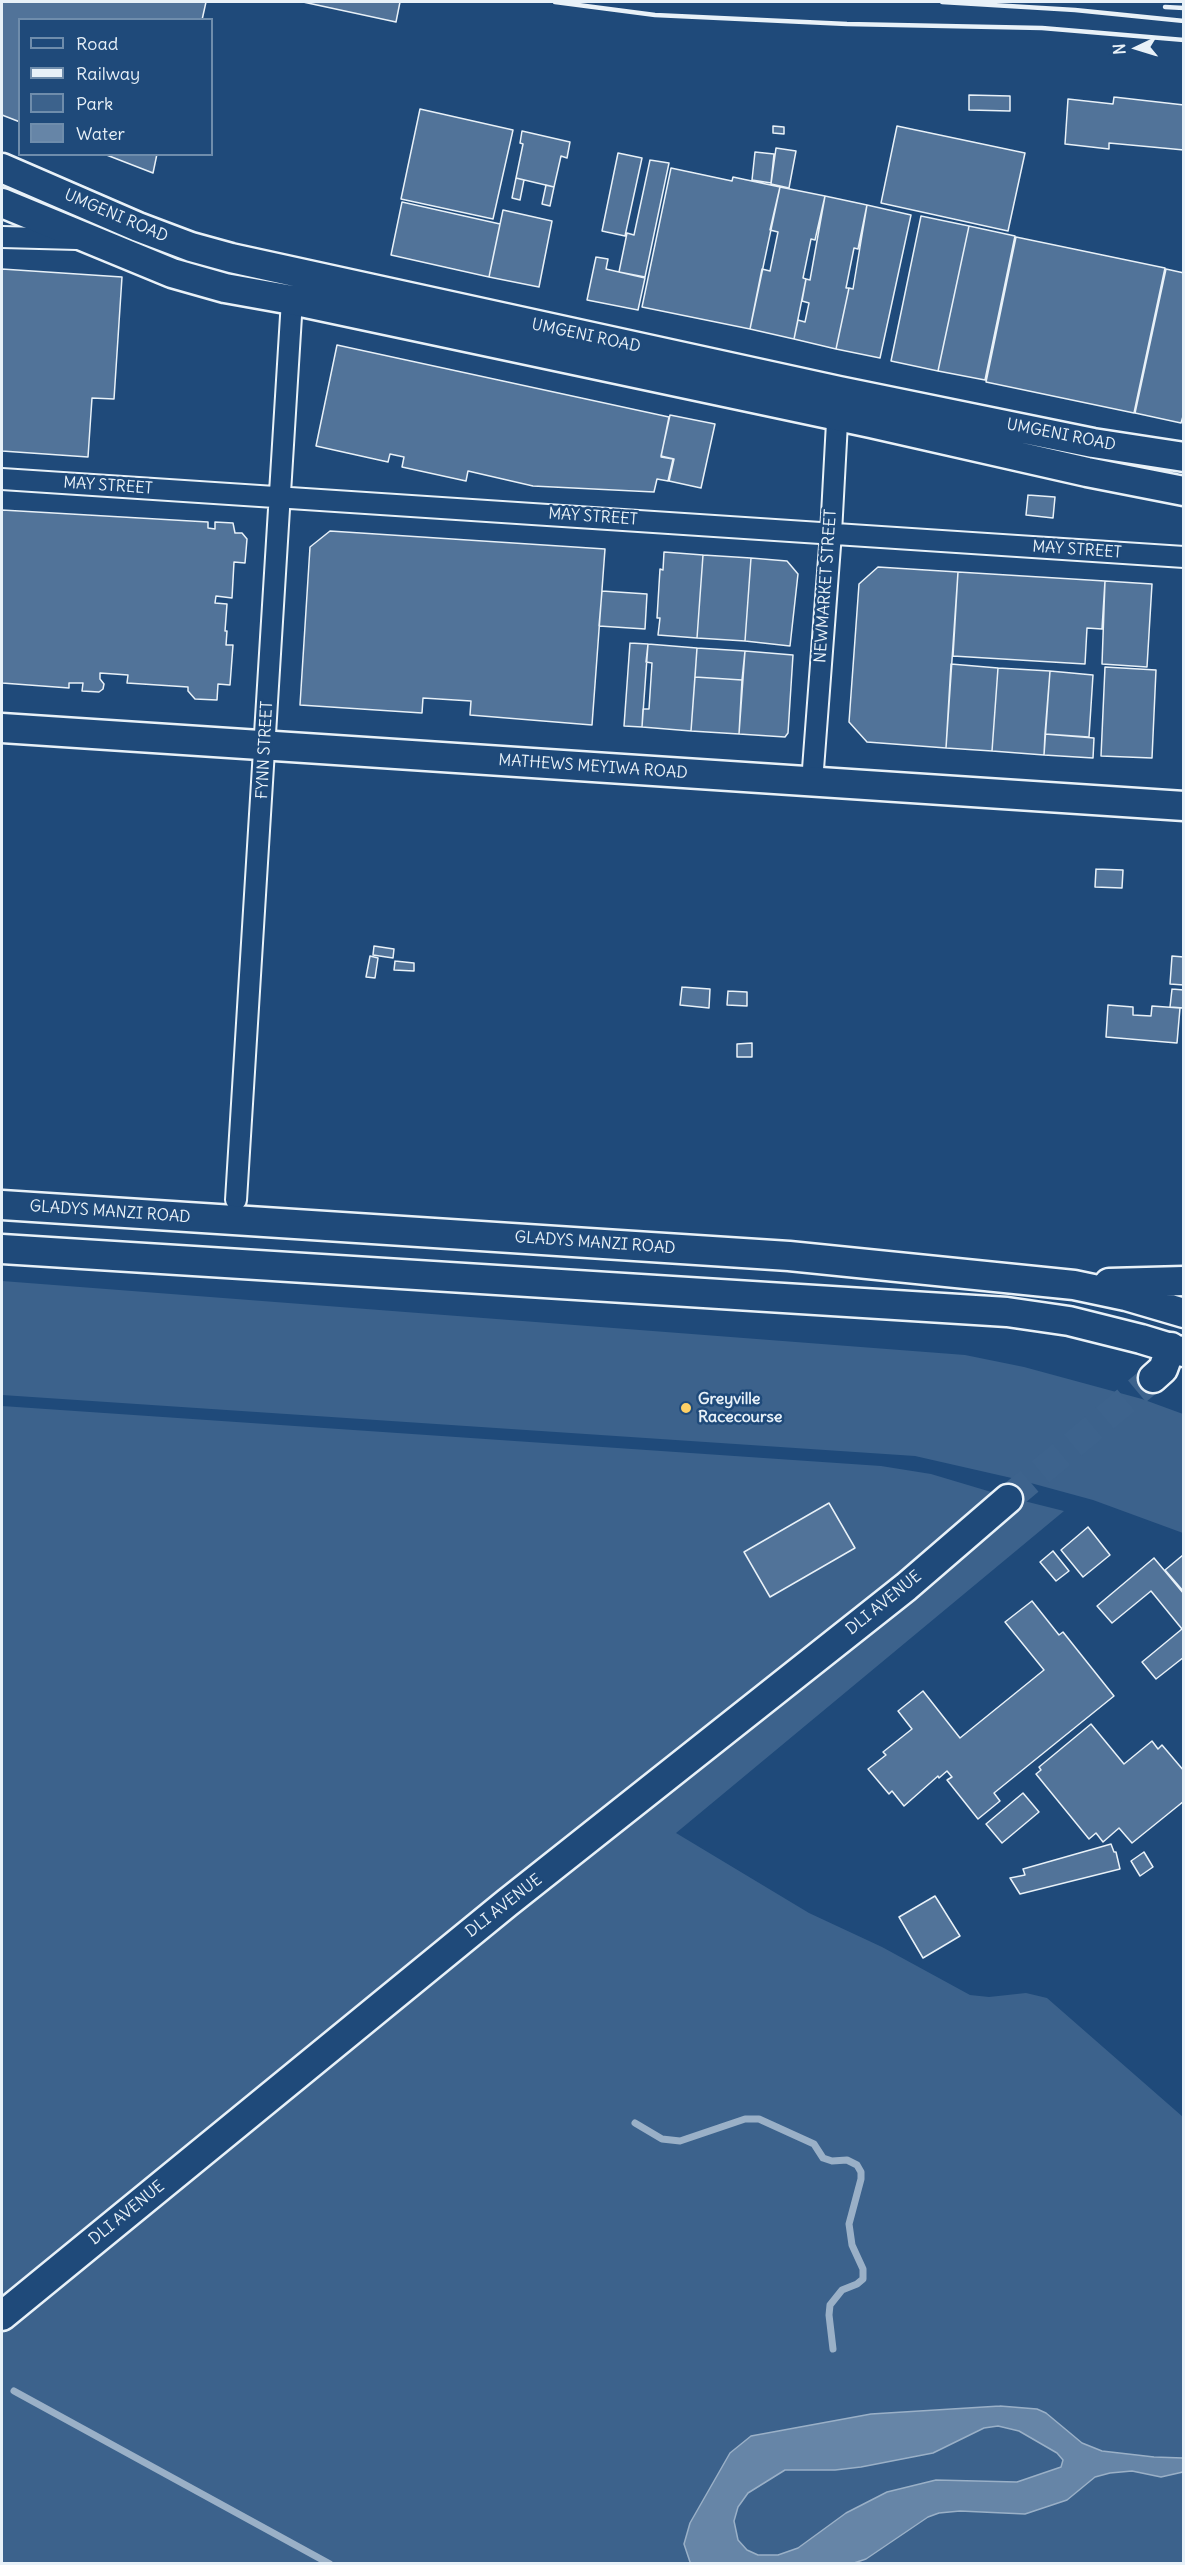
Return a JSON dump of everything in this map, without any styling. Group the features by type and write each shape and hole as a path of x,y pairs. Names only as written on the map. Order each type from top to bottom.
{"main road":[{"name":"UMGENI ROAD","path":"2,168 191,248 838,403 935,424 996,451 1184,491"},
{"name":"UMGENI ROAD","path":"2,203 172,273 225,288 838,403"},
{"name":"UMGENI ROAD","path":"935,424 1002,423 1093,443 1184,457"},
{"path":"996,451 1002,423"},
{"path":"1087,472 1093,443"},
{"name":"MATHEWS MEYIWA ROAD","path":"2,728 1184,806"},
{"name":"GLADYS MANZI ROAD","path":"2,1204 235,1210 789,1256 1074,1285 1126,1296 1184,1313"},
{"path":"230,1263 235,1210"},
{"path":"2,1249 1007,1312 1069,1321 1173,1358"},
{"path":"787,1297 789,1256"},
{"path":"1074,1285 1184,1281"},
{"name":"DLI AVENUE","path":"2,2316 507,1903 906,1587 1008,1499"}],"street":[{"path":"2,237 88,239"},
{"name":"FYNN STREET","path":"235,1210 266,745 292,300"},
{"name":"NEWMARKET STREET","path":"812,782 831,533 838,403"},
{"name":"MAY STREET","path":"2,479 1184,557"}],"green space":[{"name":"Greyville Racecourse","path":"2,1281 965,1355 1024,1367 1142,1399 1183,1414 1183,1533 1093,1500 1016,1479 915,1456 2,1395"},
{"path":"2,1406 881,1466 931,1474 1064,1511 676,1833 809,1913 882,1947 970,1995 989,1997 1026,1993 1047,1998 1183,2117 1183,2563 2,2563"}],"water":[{"path":"1000,2406 1037,2409 1046,2413 1082,2443 1102,2451 1183,2458 1183,2472 1161,2477 1132,2471 1110,2473 1095,2477 1067,2500 1025,2514 960,2511 939,2513 928,2517 866,2559 854,2563 693,2564 690,2562 684,2544 690,2523 730,2453 751,2436 871,2414","holes":["998,2426 1019,2431 1057,2453 1063,2460 1061,2467 1017,2482 936,2480 887,2492 846,2513 798,2548 778,2555 758,2555 747,2550 738,2540 734,2521 738,2507 748,2493 785,2470 835,2470 861,2467 933,2453 984,2428"]}],"building":[{"path":"2,2 206,2 202,18 18,18 18,121 2,115"},
{"path":"303,2 400,2 396,22"},
{"path":"969,95 1010,96 1010,111 969,110"},
{"path":"1114,97 1184,105 1184,150 1109,143 1109,149 1065,144 1068,99 1113,104"},
{"path":"420,109 513,130 493,219 401,199"},
{"path":"773,126 784,127 784,134 773,133"},
{"path":"897,126 1025,153 1008,231 881,203"},
{"path":"522,131 570,142 567,158 561,156 554,187 516,178 523,144 520,143"},
{"path":"776,148 796,151 789,188 771,184"},
{"path":"755,152 774,154 771,183 752,180"},
{"path":"618,153 642,158 625,236 602,231"},
{"path":"109,156 157,156 153,173"},
{"path":"650,160 669,163 645,277 619,272 627,233 634,235"},
{"path":"671,168 732,181 733,177 780,187 750,329 642,307"},
{"path":"516,178 524,180 520,200 512,198"},
{"path":"546,185 554,187 550,206 542,204"},
{"path":"780,187 825,196 815,240 811,239 794,339 750,329 762,269 770,271 778,232 770,230"},
{"path":"825,196 867,205 858,249 854,248 846,288 849,288 836,349 794,339 798,320 805,322 809,303 802,301 806,279 810,280"},
{"path":"402,202 500,224 489,277 391,255"},
{"path":"867,205 911,215 880,358 836,349 849,288 853,289"},
{"path":"503,210 552,221 539,287 489,277"},
{"path":"921,216 969,226 938,371 891,361"},
{"path":"969,226 1015,236 985,380 938,371"},
{"path":"1016,237 1165,268 1134,413 986,382"},
{"path":"596,257 608,259 606,269 645,278 638,310 587,300"},
{"path":"2,269 122,277 114,399 92,398 88,457 2,451"},
{"path":"1166,269 1184,273 1184,413 1181,423 1135,413"},
{"path":"337,345 669,417 661,457 673,459 668,481 657,479 654,492 533,486 468,471 466,481 402,467 404,457 390,454 388,462 316,446"},
{"path":"670,415 715,424 701,488 669,481 674,459 661,456"},
{"path":"1028,495 1055,497 1053,518 1026,515"},
{"path":"2,510 208,522 208,528 215,529 215,522 233,523 235,533 242,533 247,539 245,563 234,562 232,598 216,596 215,603 227,604 226,645 233,645 230,685 218,684 217,700 195,699 188,691 188,687 127,683 128,675 100,673 100,679 104,684 103,689 99,692 82,691 83,683 69,683 69,688 2,683"},
{"path":"330,531 605,549 592,725 470,715 471,701 423,698 422,713 300,705 310,547"},
{"path":"664,552 703,555 697,638 658,635 660,569 663,570"},
{"path":"703,555 751,558 745,641 697,638"},
{"path":"751,558 787,561 798,574 790,646 745,641"},
{"path":"878,567 958,572 946,748 867,742 849,722 859,584"},
{"path":"958,572 1105,581 1102,629 1087,628 1085,664 953,656"},
{"path":"1105,581 1152,584 1147,667 1102,664"},
{"path":"602,591 647,594 645,629 599,626"},
{"path":"630,643 648,644 642,727 624,726"},
{"path":"648,644 697,648 691,731 642,727 643,709 649,709 652,663 646,662"},
{"path":"697,648 745,651 742,680 695,677"},
{"path":"745,651 793,655 788,733 785,737 739,734"},
{"path":"951,664 998,668 992,751 946,748"},
{"path":"1105,667 1156,670 1152,758 1101,756"},
{"path":"998,668 1050,671 1044,755 992,751"},
{"path":"1050,671 1093,675 1089,737 1045,734"},
{"path":"695,677 742,680 739,734 691,731"},
{"path":"1045,734 1094,738 1093,758 1044,755"},
{"path":"1096,869 1123,870 1122,888 1095,887"},
{"path":"374,946 394,949 393,958 373,955"},
{"path":"370,956 378,958 375,978 366,977"},
{"path":"1172,956 1184,957 1184,985 1170,984"},
{"path":"395,961 414,963 414,971 394,970"},
{"path":"682,987 710,989 709,1008 680,1005"},
{"path":"1172,989 1184,990 1184,1008 1170,1007"},
{"path":"728,991 747,992 747,1006 727,1005"},
{"path":"1108,1005 1133,1007 1133,1015 1151,1016 1152,1006 1180,1008 1177,1043 1106,1037"},
{"path":"752,1043 752,1057 737,1057 737,1044"},
{"path":"829,1503 855,1548 770,1597 744,1552"},
{"path":"1088,1527 1110,1555 1083,1577 1061,1550"},
{"path":"1053,1551 1069,1571 1056,1581 1040,1562"},
{"path":"1184,1555 1184,1592 1165,1570"},
{"path":"1154,1558 1184,1594 1184,1657 1156,1679 1142,1662 1182,1629 1151,1591 1112,1623 1097,1606"},
{"path":"1032,1601 1059,1635 1063,1632 1114,1696 994,1793 1000,1801 978,1819 947,1780 952,1777 947,1771 939,1778 938,1776 904,1806 892,1791 889,1794 868,1769 886,1755 883,1752 912,1729 898,1711 923,1691 960,1738 1044,1670 1005,1622"},
{"path":"1091,1724 1124,1764 1152,1741 1158,1749 1162,1745 1184,1771 1184,1801 1132,1843 1119,1828 1103,1842 1096,1833 1089,1839 1036,1774 1041,1770 1039,1767"},
{"path":"1023,1793 1039,1812 1002,1843 986,1824"},
{"path":"1111,1844 1116,1852 1120,1869 1020,1894 1010,1878 1025,1875 1023,1869"},
{"path":"1144,1852 1153,1867 1140,1876 1131,1861"},
{"path":"935,1896 960,1936 923,1958 899,1917"}],"waterway":[{"path":"635,2123 662,2139 680,2141 745,2119 759,2119 814,2144 823,2158 832,2161 847,2160 857,2165 861,2172 861,2179 849,2224 852,2245 863,2269 863,2279 842,2290 830,2305 833,2349"},
{"path":"14,2391 330,2564"}],"tunnel":[{"path":"1008,1499 1153,1378"}],"railway":[{"path":"555,2 655,15 847,24 1042,28 1184,40"},
{"path":"942,2 1075,10 1184,21"},
{"path":"1165,7 1184,8"}],"place":[{"name":"Greyville Racecourse","path":"686,1408"}]}
